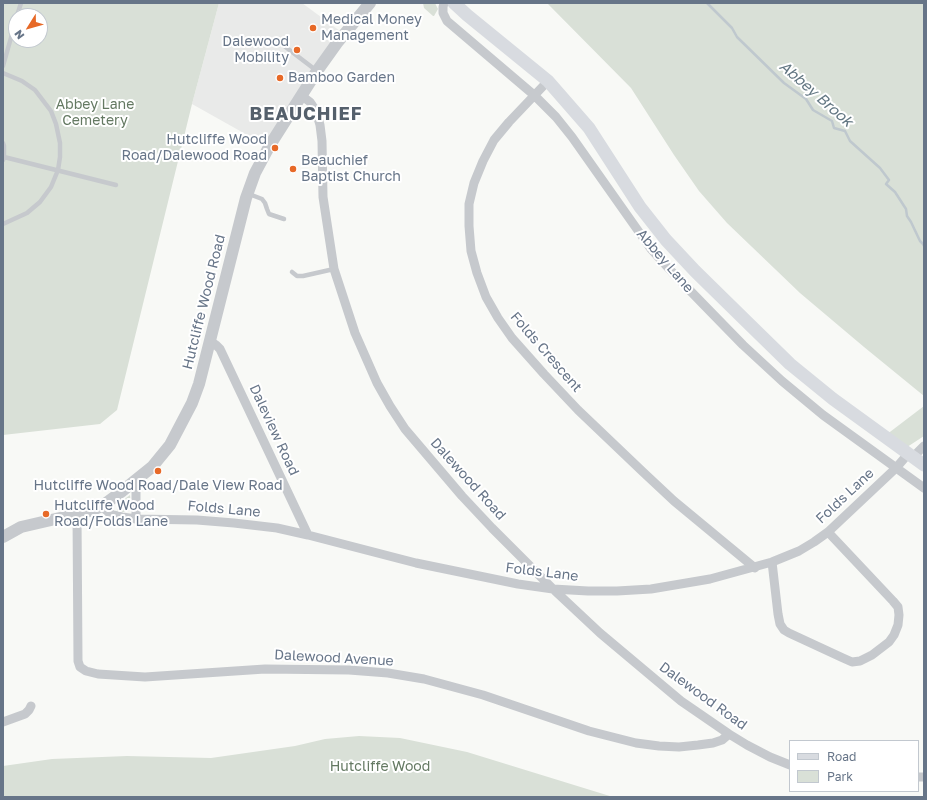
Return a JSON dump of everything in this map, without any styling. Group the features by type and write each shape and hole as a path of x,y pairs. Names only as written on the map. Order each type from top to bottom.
{"main road":[{"name":"Abbey Lane","path":"454,3 467,16 548,81 589,128 640,207 661,235 746,322 790,364 833,399 924,466"}],"street":[{"name":"Hutcliffe Wood Road","path":"3,537 21,527 90,511 102,506 152,467 170,445 192,403 199,384 247,193 255,173 270,145 317,71 337,43 370,3"},
{"name":"Abbey Lane","path":"444,3 443,13 447,21 534,95 556,117 572,137 651,249 743,344 823,415 924,488"},
{"name":"Folds Crescent","path":"548,81 494,140 483,160 474,183 469,204 471,251 486,297 512,338 578,410 658,487 755,568"},
{"name":"Dalewood Road","path":"302,96 310,102 316,111 320,125 322,141 323,197 334,269 355,333 377,383 405,429 462,496 492,528 553,589 600,633 681,701 747,745 789,765"},
{"name":"Daleview Road","path":"210,342 220,349 308,535"},
{"name":"Folds Lane","path":"102,506 113,515 136,519 234,522 277,528 416,563 518,584 553,589 595,591 652,589 710,579 755,568 772,562 814,542 828,532 896,468 924,446"},
{"path":"136,480 136,519"},
{"name":"Dalewood Avenue","path":"77,514 78,661 80,667 86,671 98,674 145,677 265,668 388,672 424,679 483,695 589,731 636,743 672,747 698,746 722,740 729,734"},
{"path":"772,562 778,614 780,624 784,630 789,634 852,662 860,661 872,655 889,642 894,635 898,625 898,607 828,532"},
{"path":"3,722 25,714 29,710 30,706"}],"lane":[{"path":"279,42 317,71"},
{"path":"3,66 8,48"},
{"path":"3,73 22,81 35,90 51,111 56,124 60,143 58,170 51,187 40,202 27,213 3,224"},
{"path":"3,143 4,158 116,185"},
{"path":"247,193 262,199 265,202 269,214 284,220"},
{"path":"292,272 297,276 303,276 334,269"}],"shaded area":[{"path":"219,3 302,3 340,31 265,145 192,104"}],"green space":[{"name":"Abbey Lane Cemetery","path":"3,3 219,3 192,104 117,410 100,424 3,435"},
{"path":"423,3 435,3 438,9 434,16 424,8"},
{"path":"547,3 924,3 924,396 800,293 727,223 699,191 631,88"},
{"path":"924,406 924,436 901,451 882,438"},
{"path":"130,495 131,506 129,511 119,512 117,507 119,503"},
{"name":"Hutcliffe Wood","path":"359,736 400,738 467,752 613,797 3,797 3,766 52,759 127,756 211,758 295,746 325,739"}],"waterway":[{"name":"Abbey Brook","path":"707,3 732,28 737,37 784,83 806,99 813,110 832,121 834,128 845,131 850,141 880,168 889,180 886,184 895,192 906,209 907,216 924,246"}],"place":[{"name":"Medical Money Management","path":"313,28"},
{"name":"Dalewood Mobility","path":"297,50"},
{"name":"Bamboo Garden","path":"280,78"},
{"name":"Hutcliffe Wood Road/Dalewood Road","path":"275,148"},
{"name":"Beauchief Baptist Church","path":"293,169"},
{"name":"Hutcliffe Wood Road/Dale View Road","path":"158,471"},
{"name":"Hutcliffe Wood Road/Folds Lane","path":"46,514"}],"district":[{"name":"BEAUCHIEF","path":"306,114"}]}
